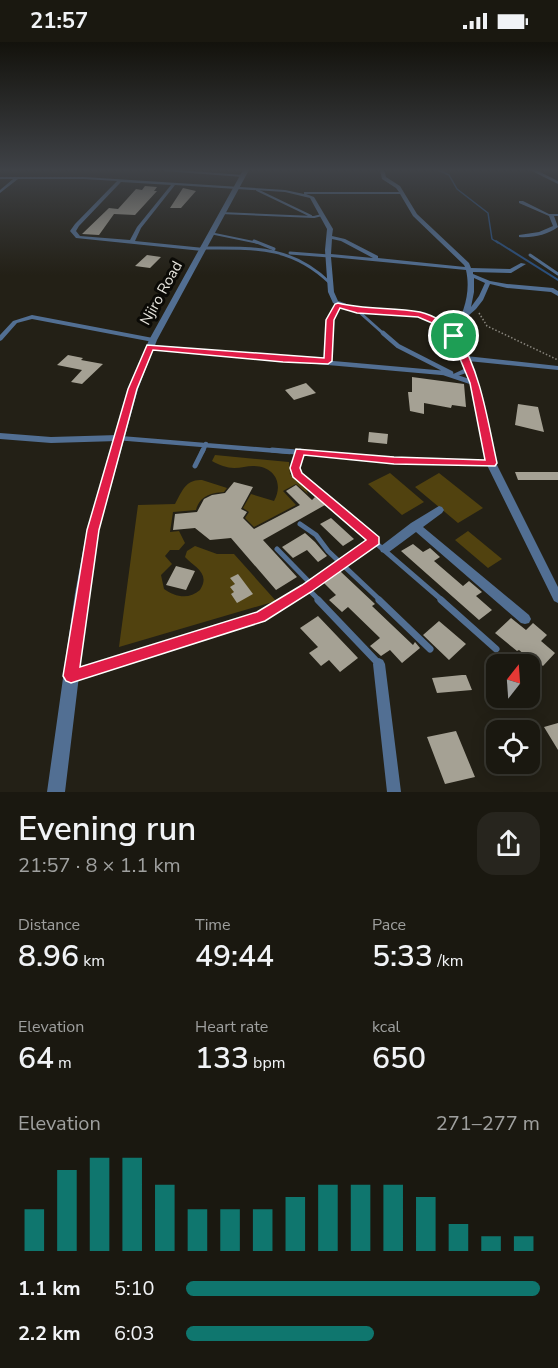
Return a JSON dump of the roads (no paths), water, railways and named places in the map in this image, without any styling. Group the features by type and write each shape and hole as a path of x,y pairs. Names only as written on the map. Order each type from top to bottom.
{"street":[{"path":"97,205 73,231 78,237 202,248"},
{"path":"131,243 139,228 157,205"},
{"name":"Njiro Road","path":"56,792 93,530 118,438 133,389 151,343 226,205"},
{"path":"316,205 320,217 330,229 328,243 331,284 333,298 338,305 357,310 420,315 442,324 454,336 474,383 491,463 555,585 558,598"},
{"path":"410,205 421,222 470,271 488,282 553,290 558,294"},
{"path":"528,205 551,215 558,215"},
{"path":"521,236 541,234 556,226 551,215"},
{"path":"330,237 343,240 383,260"},
{"path":"329,256 470,271 511,271 523,264"},
{"path":"454,336 466,314 470,271"},
{"path":"466,314 475,308 488,282"},
{"path":"0,339 15,322 32,317 151,343"},
{"path":"463,358 558,368"},
{"path":"454,375 468,370"},
{"path":"0,436 51,440 118,438"},
{"path":"385,549 439,510"},
{"path":"415,526 525,619"},
{"path":"379,664 394,792"}],"lane":[{"path":"292,205 320,217"},
{"path":"221,213 320,217"},
{"path":"210,233 249,239 287,253 329,256"},
{"path":"202,248 276,250"},
{"path":"287,253 317,268 331,284"},
{"path":"530,255 558,274"},
{"path":"328,361 330,320 338,305"},
{"path":"357,310 398,346 474,383"},
{"path":"151,343 283,360 328,361 454,375"},
{"path":"118,438 394,460 491,463"},
{"path":"195,466 206,444"},
{"path":"300,452 295,468 297,475 385,549 496,649"},
{"path":"300,524 316,536 430,650"},
{"path":"71,676 261,616 309,587 375,541"},
{"path":"277,549 379,664"}],"waterway":[{"path":"478,205 488,213 492,239 498,243"},
{"path":"496,241 558,280"}]}
